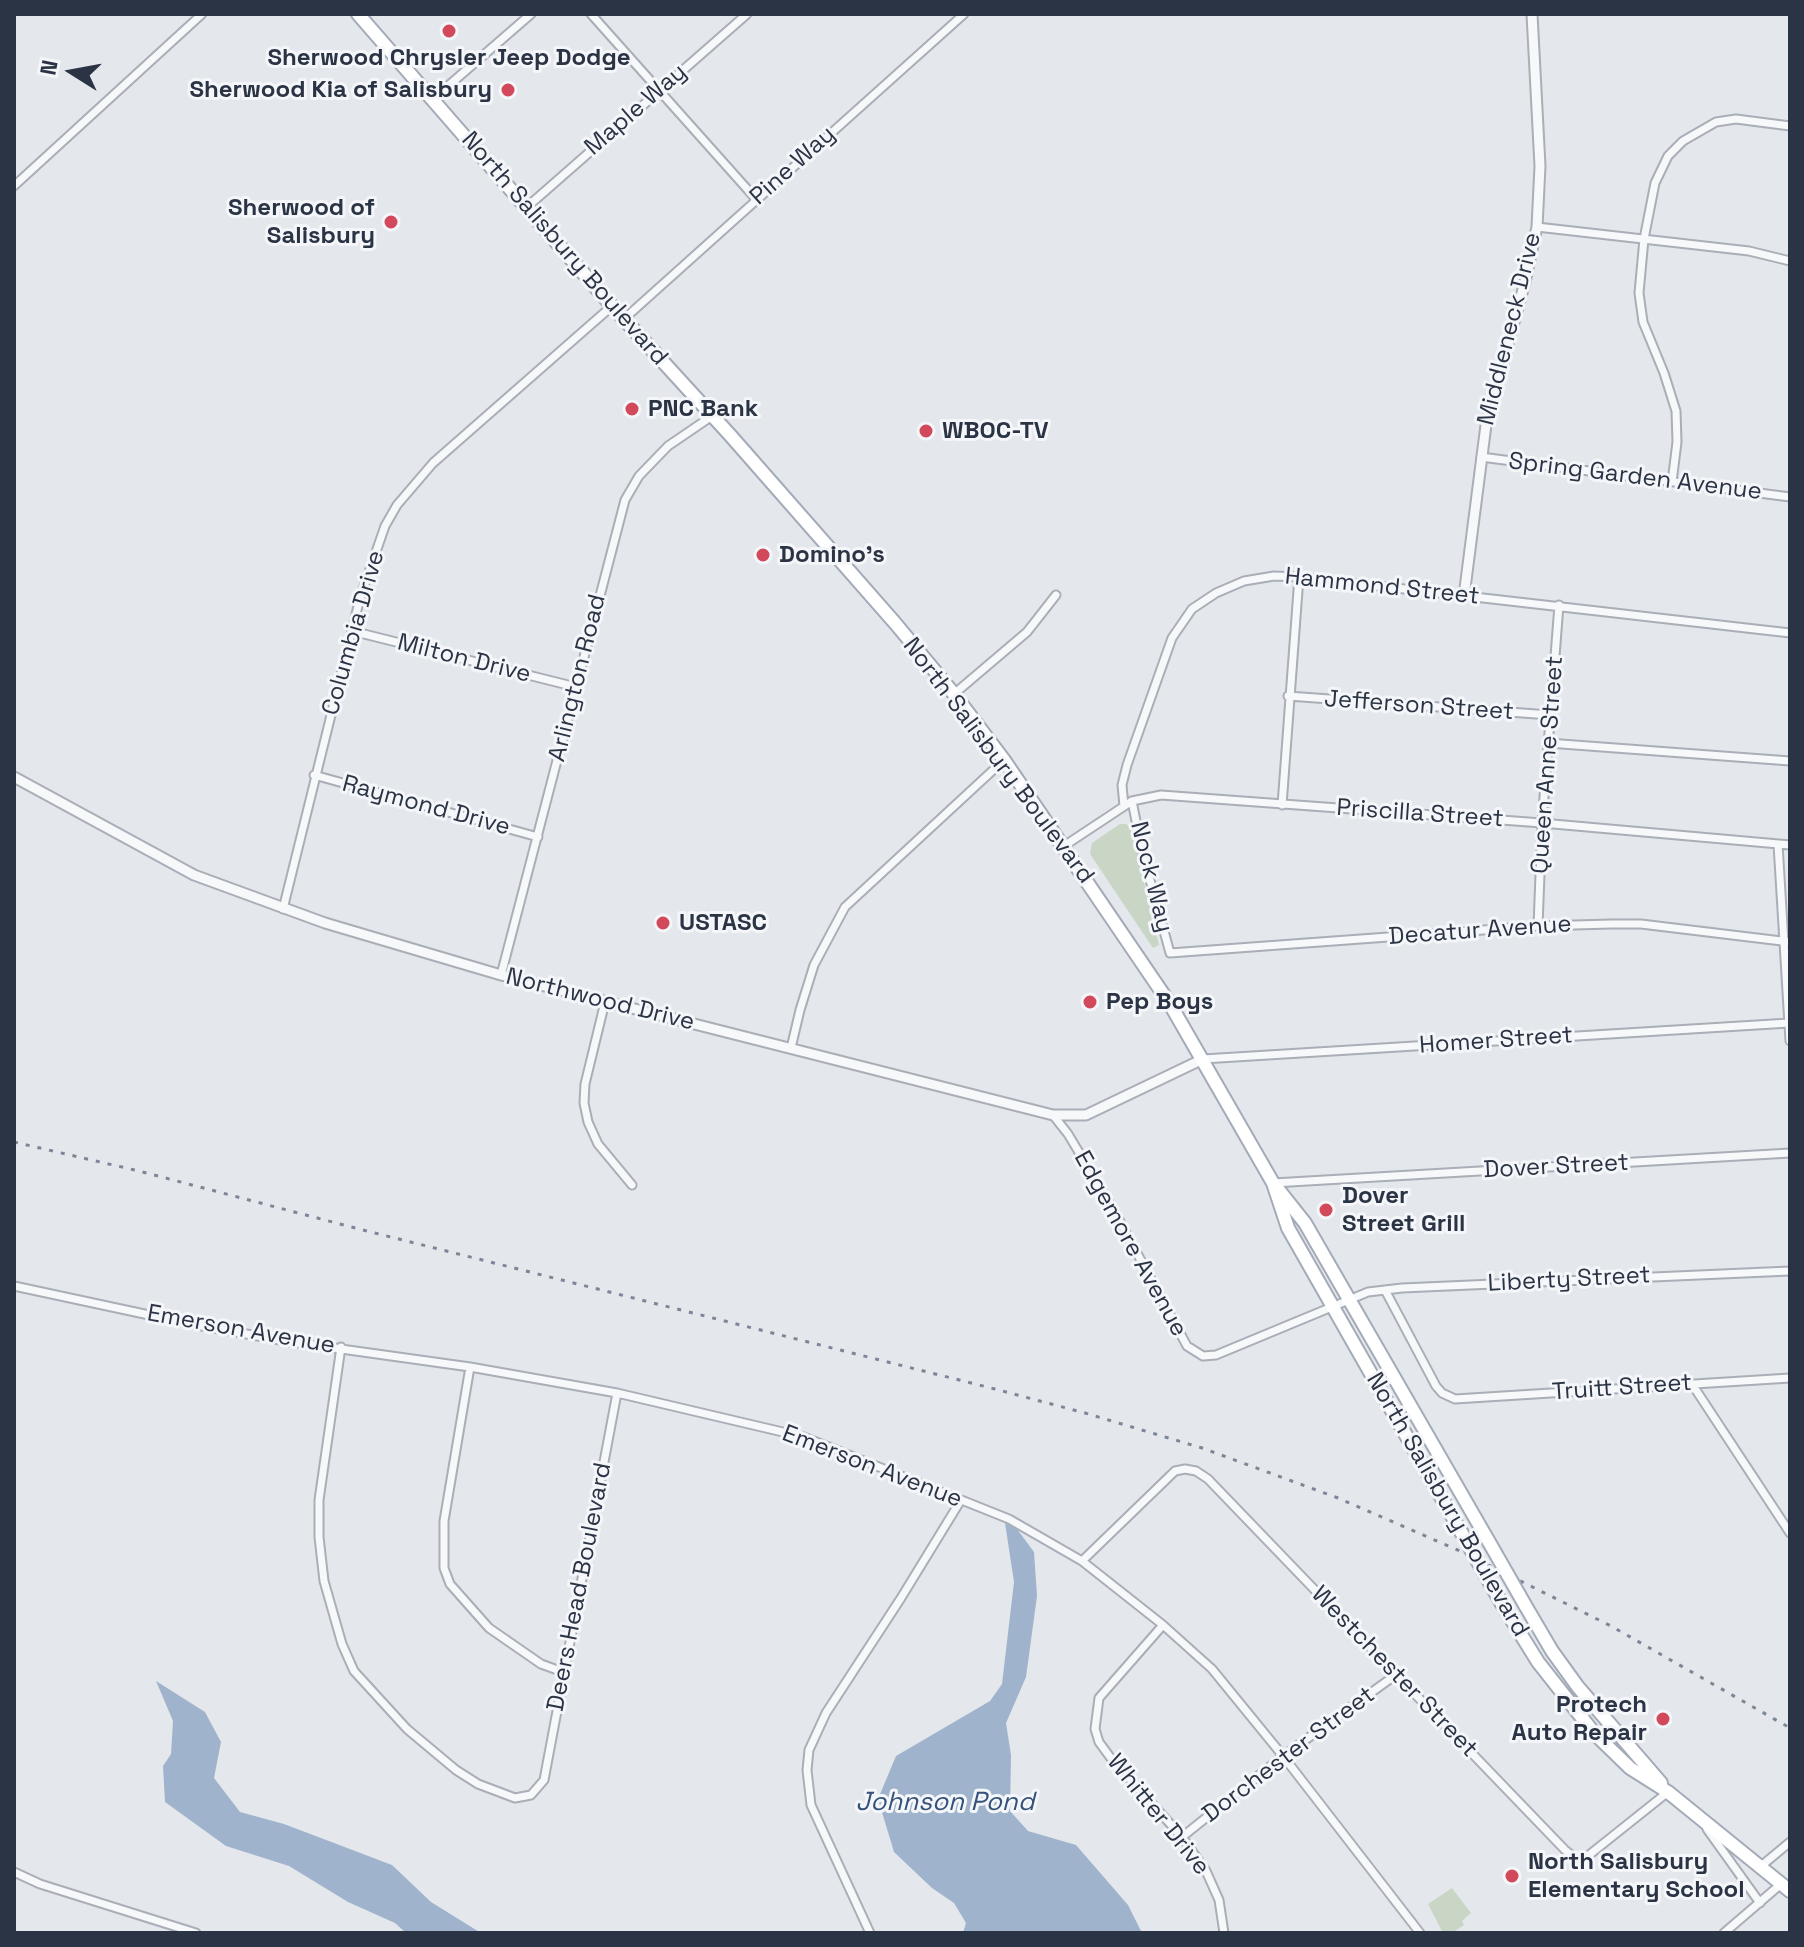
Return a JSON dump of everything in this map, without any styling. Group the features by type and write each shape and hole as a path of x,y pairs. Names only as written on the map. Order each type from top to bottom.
{"main road":[{"name":"North Salisbury Boulevard","path":"358,14 954,694 1004,760 1162,992 1273,1183 1305,1223 1552,1651 1578,1687 1668,1792"},
{"name":"North Salisbury Boulevard","path":"1273,1183 1288,1228 1538,1662 1594,1733 1630,1768 1668,1792 1785,1888"}],"street":[{"path":"14,186 202,14"},
{"path":"433,99 531,14"},
{"path":"591,14 756,199"},
{"name":"Maple Way","path":"527,207 747,14"},
{"name":"Pine Way","path":"624,319 964,14"},
{"name":"Middleneck Drive","path":"1464,596 1491,399 1525,282 1537,227 1540,166 1532,14"},
{"path":"1672,482 1677,442 1676,411 1641,310 1639,293 1644,239 1659,171 1683,141 1716,122 1736,119 1790,126"},
{"path":"1537,227 1749,251 1790,261"},
{"name":"Columbia Drive","path":"283,909 314,775 367,573 385,526 411,485 492,409 612,306"},
{"name":"Arlington Road","path":"501,975 625,500 639,476 668,446 712,416"},
{"name":"Spring Garden Avenue","path":"1481,457 1790,497"},
{"name":"Hammond Street","path":"1124,806 1122,785 1127,765 1163,658 1180,624 1192,609 1230,586 1274,576 1299,577 1790,633"},
{"path":"1282,805 1299,577"},
{"path":"954,694 1027,632 1056,595"},
{"name":"Queen Anne Street","path":"1538,926 1542,823 1559,605"},
{"name":"Milton Drive","path":"352,631 576,687"},
{"name":"Jefferson Street","path":"1288,696 1550,715"},
{"path":"1548,743 1790,761"},
{"path":"791,1048 814,965 845,907 1004,760"},
{"name":"Raymond Drive","path":"314,775 538,837"},
{"name":"Northwood Drive","path":"14,777 194,875 391,945 1053,1115 1073,1117 1095,1112 1203,1059"},
{"name":"Priscilla Street","path":"1064,846 1132,801 1161,795 1790,845"},
{"name":"Nock Way","path":"1132,801 1142,851 1170,953"},
{"path":"1778,844 1790,1041"},
{"name":"Decatur Avenue","path":"1170,953 1538,926 1641,924 1786,942"},
{"path":"605,1002 585,1084 584,1103 598,1144 632,1185"},
{"name":"Homer Street","path":"1203,1059 1789,1023"},
{"name":"Edgemore Avenue","path":"1053,1115 1068,1134 1117,1216 1187,1346 1197,1354 1216,1355 1350,1299"},
{"name":"Dover Street","path":"1273,1183 1790,1153"},
{"name":"Liberty Street","path":"1350,1299 1385,1290 1790,1271"},
{"name":"Emerson Avenue","path":"14,1286 291,1342 470,1367 617,1393 804,1437 1009,1519 1082,1561 1163,1625 1212,1669 1420,1933"},
{"name":"Truitt Street","path":"1385,1290 1436,1386 1455,1399 1790,1378"},
{"name":"Deers Head Boulevard","path":"341,1347 322,1476 319,1537 327,1593 342,1644 354,1671 407,1729 456,1770 478,1784 515,1798 531,1795 544,1780 617,1393"},
{"path":"470,1367 444,1521 444,1568 450,1584 460,1597 501,1639 541,1664 563,1672"},
{"path":"1692,1384 1790,1533"},
{"name":"Westchester Street","path":"1082,1561 1175,1471 1196,1471 1208,1479 1575,1858 1584,1859 1668,1792"},
{"path":"870,1933 811,1805 807,1770 809,1750 826,1713 961,1500"},
{"name":"Whitter Drive","path":"1163,1625 1099,1698 1095,1729 1099,1742 1110,1757 1182,1837 1215,1887 1224,1933"},
{"name":"Dorchester Street","path":"1182,1837 1283,1756 1397,1674"},
{"path":"1699,1817 1760,1903"},
{"path":"1760,1867 1790,1842"},
{"path":"14,1872 40,1884 196,1933"},
{"path":"1724,1933 1760,1903 1785,1888"}],"green space":[{"path":"1120,824 1131,828 1159,945 1153,948 1090,854 1092,843"},
{"path":"1452,1888 1471,1913 1462,1921 1464,1925 1452,1933 1443,1933 1428,1904"}],"water":[{"name":"Johnson Pond","path":"1005,1523 1017,1529 1034,1552 1037,1596 1026,1677 1006,1723 1011,1755 1010,1811 1028,1831 1076,1845 1128,1905 1142,1933 963,1933 966,1923 954,1903 932,1888 894,1852 878,1799 896,1756 990,1701 1002,1684 1014,1582"},
{"path":"156,1681 205,1712 221,1742 214,1778 240,1812 284,1824 392,1865 431,1902 481,1933 406,1933 395,1923 348,1902 289,1866 226,1846 165,1802 163,1766 171,1754 173,1721"}],"railway":[{"path":"14,1142 995,1389 1202,1448 1338,1498 1460,1551 1611,1626 1790,1728"}],"place":[{"name":"Sherwood Chrysler Jeep Dodge","path":"449,31"},
{"name":"Sherwood Kia of Salisbury","path":"508,90"},
{"name":"Sherwood of Salisbury","path":"391,222"},
{"name":"PNC Bank","path":"632,409"},
{"name":"WBOC-TV","path":"926,431"},
{"name":"Domino's","path":"763,555"},
{"name":"USTASC","path":"663,923"},
{"name":"Pep Boys","path":"1090,1002"},
{"name":"Dover Street Grill","path":"1326,1210"},
{"name":"Protech Auto Repair","path":"1663,1719"},
{"name":"North Salisbury Elementary School","path":"1512,1876"}]}
